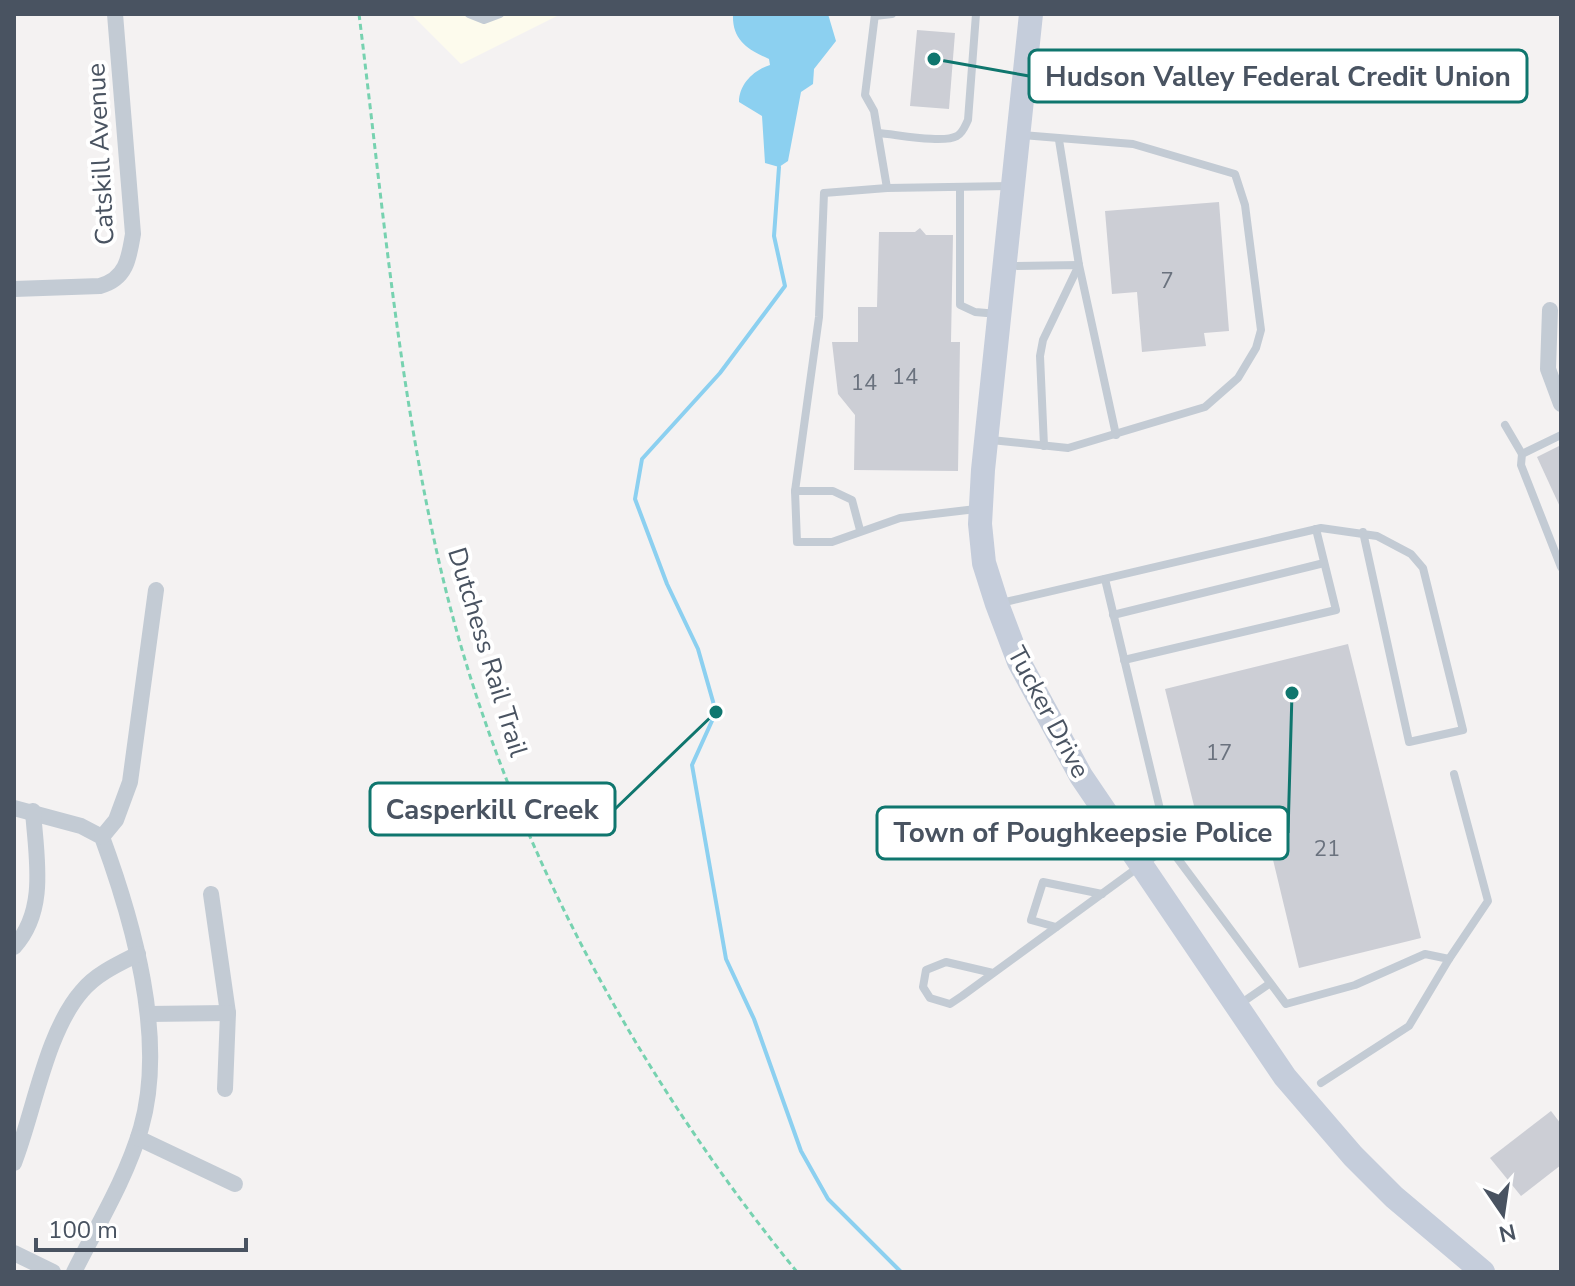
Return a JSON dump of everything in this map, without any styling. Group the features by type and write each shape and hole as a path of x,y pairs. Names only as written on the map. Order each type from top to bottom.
{"street":[{"name":"Catskill Avenue","path":"14,289 100,286 122,276 133,234 115,14"},
{"name":"Tucker Drive","path":"1031,14 998,314 981,509 984,563 997,604 1048,719 1140,866 1285,1077 1353,1156 1394,1197 1483,1272"},
{"path":"1550,310 1548,369 1561,404"},
{"path":"102,837 116,820 130,782 156,590"},
{"path":"14,808 81,826 102,837 124,896 148,1014 146,1101 138,1138 74,1272"},
{"path":"14,947 30,924 38,883 33,811"},
{"path":"211,894 228,1013 225,1089"},
{"path":"14,1163 54,1040 81,992 111,967 138,954"},
{"path":"148,1014 228,1013"},
{"path":"138,1138 235,1184"},
{"path":"14,1253 53,1272"}],"lane":[{"path":"469,14 484,20 500,14"},
{"path":"887,188 874,111 865,95 875,15 892,14"},
{"path":"878,133 942,139 955,138 962,131 968,120 976,14"},
{"path":"986,439 1068,448 1205,407 1238,378 1256,348 1261,330 1245,205 1235,174 1133,144 1017,134"},
{"path":"1059,140 1079,265 1116,435"},
{"path":"981,509 900,518 832,542 797,542 795,491 819,317 824,193 887,188 1011,186"},
{"path":"960,187 960,305 975,312 998,314"},
{"path":"1003,267 1079,265"},
{"path":"1044,446 1040,356 1043,340 1079,265"},
{"path":"1505,425 1522,454 1523,477 1560,562"},
{"path":"1522,454 1561,435"},
{"path":"795,491 833,491 852,500 860,530"},
{"path":"997,604 1316,529 1363,532 1397,544 1423,568 1463,730 1409,742 1363,532"},
{"path":"1124,660 1336,610 1316,529"},
{"path":"1113,615 1324,563"},
{"path":"1105,579 1169,847 1286,1004 1355,985 1425,954 1449,959"},
{"path":"1321,1083 1409,1026 1488,901 1454,774"},
{"path":"993,973 946,962 926,970 923,987 930,998 950,1004 1169,847"},
{"path":"1056,927 1031,920 1043,882 1102,894"},
{"path":"1236,1007 1269,984"}],"path":[{"name":"Dutchess Rail Trail","path":"359,14 408,402 441,568 482,706 529,839 593,966 642,1054 715,1164 797,1272"}],"shaded area":[{"path":"411,14 561,14 461,64"}],"water":[{"path":"733,14 828,14 836,41 814,69 813,84 801,92 788,161 779,167 765,163 762,116 739,102 745,84 758,70 770,65 769,59 738,37"}],"building":[{"path":"917,30 955,33 949,109 910,106"},
{"path":"1219,202 1229,331 1204,333 1206,346 1142,352 1137,292 1112,294 1105,211"},
{"path":"920,228 926,235 953,235 951,342 960,342 958,471 854,470 855,415 838,394 832,342 858,342 858,307 877,307 879,232 915,232"},
{"path":"1561,445 1561,509 1537,457"},
{"path":"1348,644 1421,938 1299,968 1263,818 1201,834 1165,689"},
{"path":"1551,1111 1561,1124 1561,1165 1521,1196 1490,1158"}],"waterway":[{"path":"779,167 774,236 785,286 720,373 642,459 635,499 667,584 698,649 716,712 692,765 726,959 754,1019 801,1151 828,1199 901,1272"}],"place":[{"name":"Hudson Valley Federal Credit Union","path":"934,59"},
{"name":"Town of Poughkeepsie Police","path":"1292,693"},
{"name":"Casperkill Creek","path":"716,712"}]}
